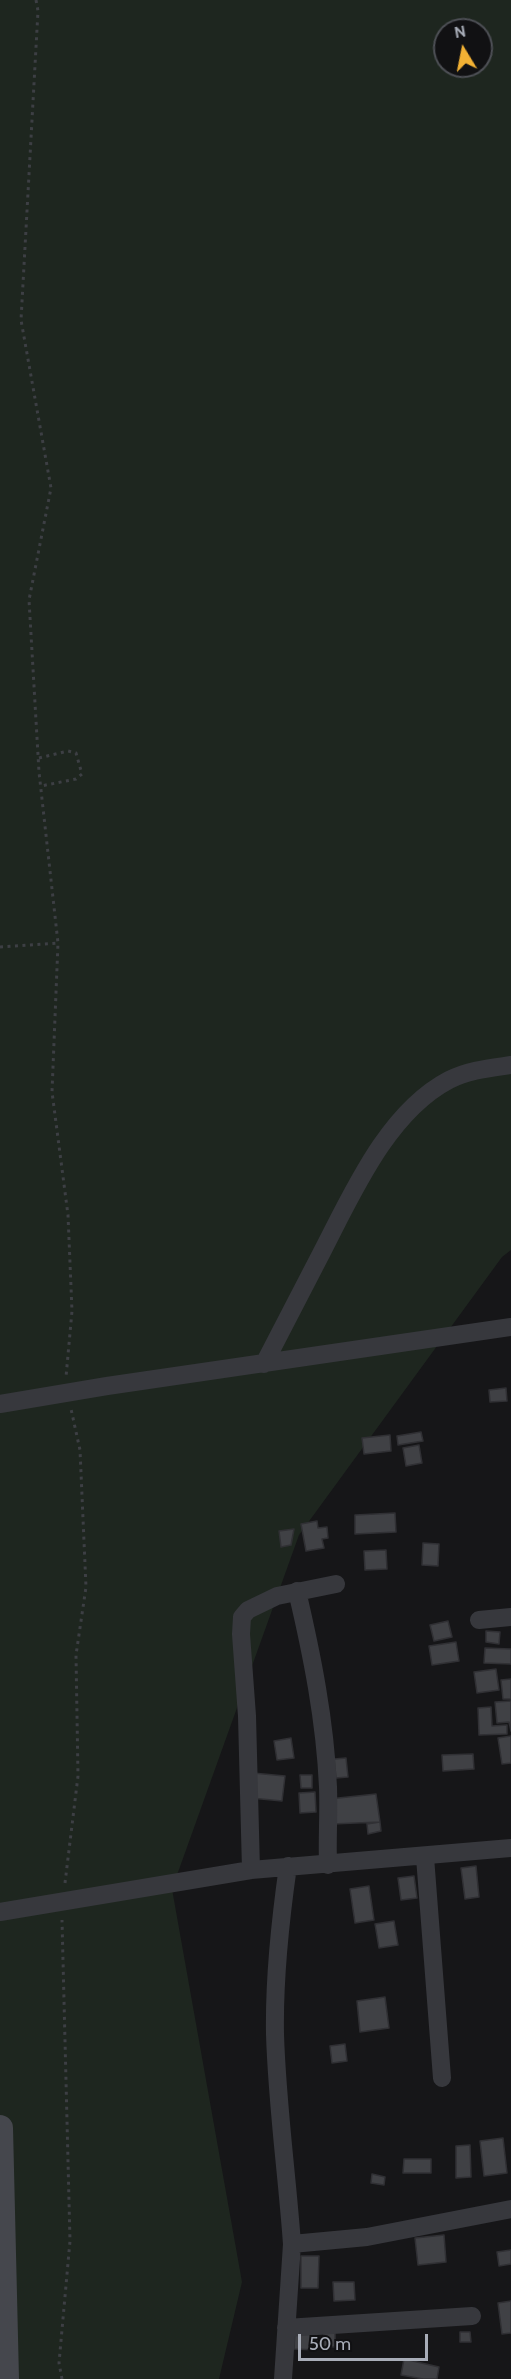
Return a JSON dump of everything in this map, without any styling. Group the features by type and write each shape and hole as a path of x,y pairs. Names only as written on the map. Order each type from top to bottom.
{"street":[{"path":"264,1364 363,1174 387,1138 419,1103 450,1079 466,1073 511,1065"},
{"path":"0,1404 511,1327"},
{"path":"251,1870 241,1622 248,1610 277,1596 336,1584"},
{"path":"297,1591 317,1680 328,1787 328,1865"},
{"path":"479,1620 511,1617"},
{"path":"0,1912 251,1870 511,1848"},
{"path":"424,1857 442,2078"},
{"path":"283,2379 292,2244 275,2032 278,1935 288,1866"},
{"path":"0,2128 6,2379"},
{"path":"292,2244 367,2237 511,2209"},
{"path":"286,2328 472,2316"}],"path":[{"path":"36,0 38,10 21,320 51,488 29,600 41,786 58,943 52,1092 68,1215 72,1311 66,1393 80,1450 86,1587 76,1655 78,1776 63,1902 70,2241 59,2363 62,2379"},
{"path":"39,758 68,751 76,753 81,774 76,779 41,786"},
{"path":"0,948 58,943"}],"shaded area":[{"path":"0,0 511,0 511,1250 502,1257 299,1535 172,1889 242,2282 219,2379 0,2379"}],"building":[{"path":"506,1388 507,1401 490,1402 489,1390"},
{"path":"421,1432 423,1441 398,1445 397,1436"},
{"path":"390,1435 391,1451 364,1454 362,1438"},
{"path":"419,1445 422,1463 406,1466 403,1448"},
{"path":"395,1513 396,1532 355,1534 355,1515"},
{"path":"317,1521 318,1528 327,1527 328,1538 322,1539 324,1548 306,1551 301,1524"},
{"path":"294,1529 291,1545 281,1547 279,1531"},
{"path":"423,1543 439,1544 438,1566 422,1565"},
{"path":"386,1550 387,1569 365,1570 364,1551"},
{"path":"448,1621 452,1637 434,1641 430,1625"},
{"path":"486,1631 500,1632 499,1644 486,1642"},
{"path":"456,1642 459,1661 432,1665 429,1646"},
{"path":"485,1648 511,1649 511,1664 484,1663"},
{"path":"496,1669 499,1690 477,1693 474,1672"},
{"path":"511,1679 511,1699 503,1699 501,1680"},
{"path":"511,1701 511,1731 509,1722 497,1723 495,1702"},
{"path":"491,1707 492,1726 507,1725 507,1734 479,1735 478,1708"},
{"path":"511,1736 511,1763 502,1764 498,1738"},
{"path":"291,1738 294,1758 277,1760 274,1741"},
{"path":"473,1754 474,1769 443,1771 442,1755"},
{"path":"346,1758 348,1777 336,1778 334,1759"},
{"path":"253,1773 285,1776 282,1801 251,1798"},
{"path":"300,1775 312,1775 312,1788 301,1788"},
{"path":"315,1792 316,1812 300,1813 299,1793"},
{"path":"376,1794 380,1822 332,1824 329,1799"},
{"path":"380,1822 381,1831 368,1834 367,1824"},
{"path":"476,1866 479,1897 465,1899 461,1868"},
{"path":"414,1876 417,1898 401,1900 398,1878"},
{"path":"369,1886 374,1920 355,1923 350,1889"},
{"path":"394,1921 398,1945 379,1948 375,1924"},
{"path":"385,1997 389,2028 360,2032 357,2001"},
{"path":"345,2044 347,2061 332,2063 330,2046"},
{"path":"503,2138 507,2173 484,2176 480,2141"},
{"path":"470,2145 471,2177 456,2178 456,2146"},
{"path":"404,2159 431,2159 431,2173 403,2173"},
{"path":"372,2174 385,2177 384,2185 371,2183"},
{"path":"444,2235 446,2262 418,2265 415,2238"},
{"path":"511,2250 511,2264 499,2266 497,2252"},
{"path":"301,2256 319,2256 318,2288 301,2288"},
{"path":"333,2282 354,2282 355,2300 334,2301"},
{"path":"511,2301 511,2333 502,2334 498,2303"},
{"path":"295,2332 318,2333 317,2350 294,2349"},
{"path":"460,2332 470,2332 471,2342 460,2342"},
{"path":"324,2333 335,2333 335,2347 324,2346"},
{"path":"404,2359 439,2367 437,2379 401,2375"}]}
